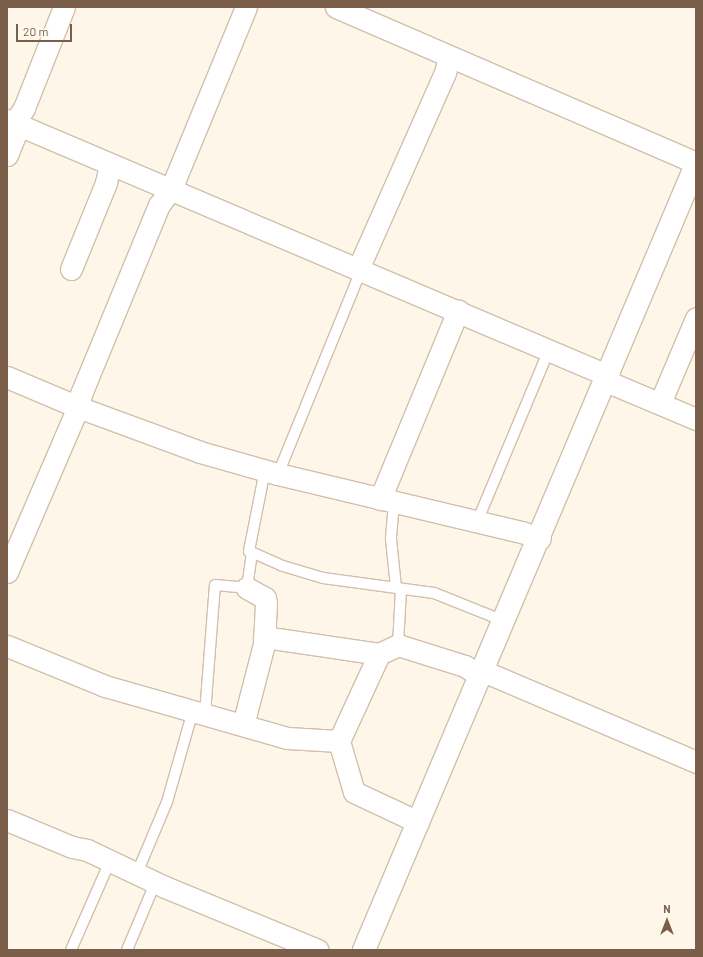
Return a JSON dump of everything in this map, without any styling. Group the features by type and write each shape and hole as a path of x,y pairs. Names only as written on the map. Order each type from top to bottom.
{"street":[{"path":"7,155 14,122 24,108 64,7"},
{"path":"7,572 78,407 81,394 159,205 171,190 246,7"},
{"path":"336,7 696,164 540,539 364,950"},
{"path":"359,270 444,73 449,56"},
{"path":"14,122 549,350 660,403 696,418"},
{"path":"71,269 106,183 110,164"},
{"path":"387,501 458,311"},
{"path":"660,403 696,318"},
{"path":"7,377 78,407 200,452 272,472 477,522 540,539"},
{"path":"243,725 264,637 265,598 247,588"},
{"path":"264,637 379,654 398,644 465,666 696,762"},
{"path":"7,646 105,686 199,713 287,738 339,741"},
{"path":"379,654 339,741 354,792 418,822"},
{"path":"7,820 110,861 318,950"}],"lane":[{"path":"127,950 167,802 199,713 215,585 247,588 252,552 249,551 272,472 359,270"},
{"path":"477,522 549,350"},
{"path":"387,501 398,588 398,644"},
{"path":"252,552 323,578 434,593 504,621"},
{"path":"71,950 110,861"}]}
